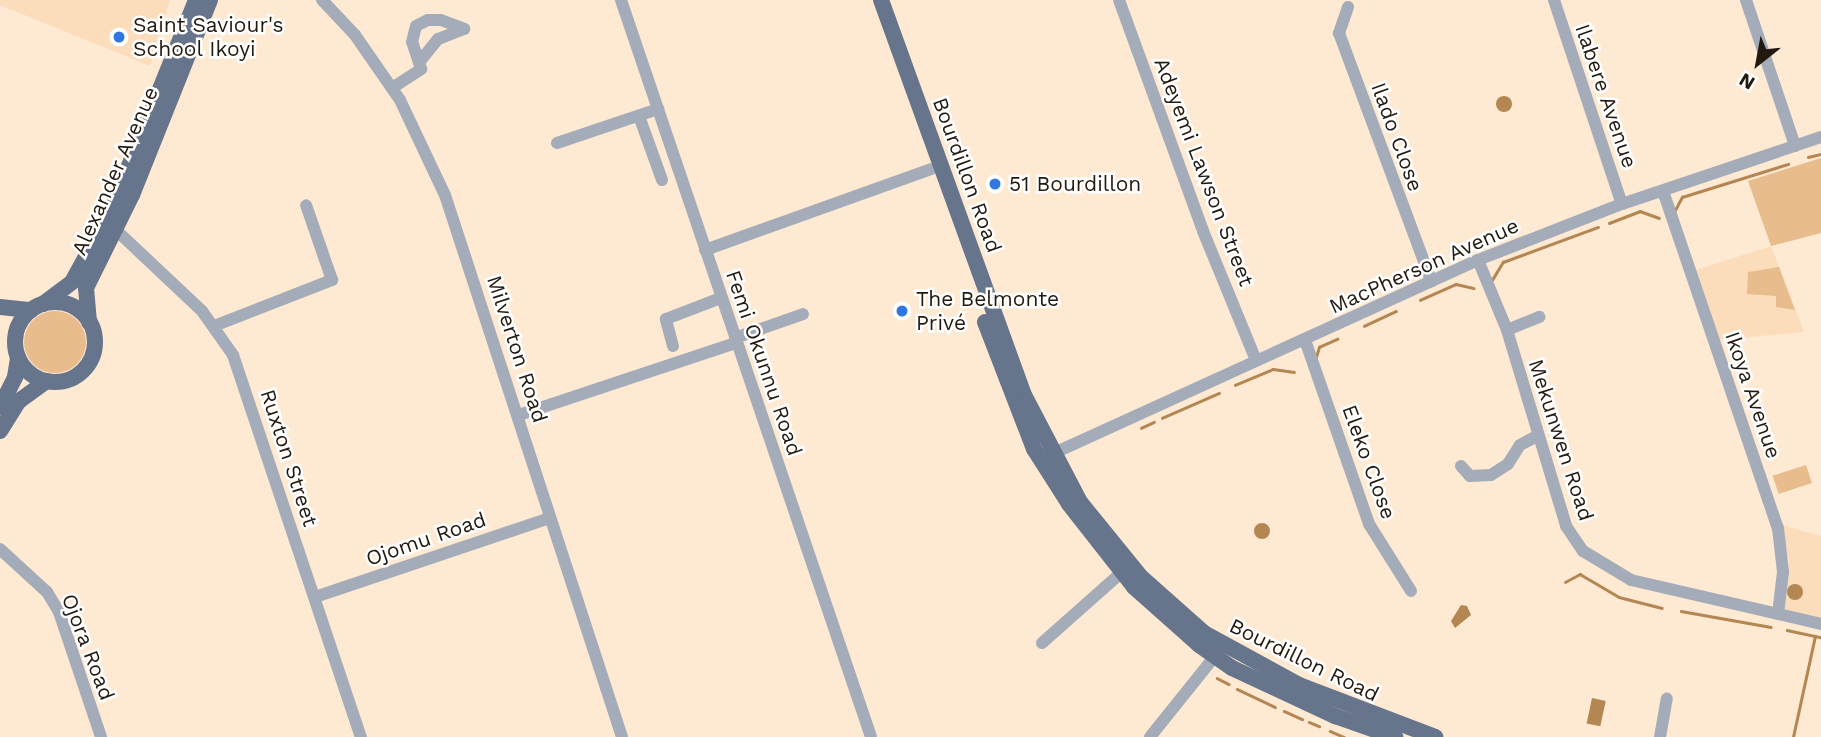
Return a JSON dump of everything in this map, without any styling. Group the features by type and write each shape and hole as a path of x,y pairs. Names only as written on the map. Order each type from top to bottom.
{"main road":[{"name":"Alexander Avenue","path":"37,307 72,282 106,222 196,0"},
{"name":"Alexander Avenue","path":"89,322 86,288 116,229 210,0"},
{"name":"Bourdillon Road","path":"870,0 1034,449 1069,504 1122,572 1214,657 1324,711 1395,737"},
{"name":"Bourdillon Road","path":"881,0 1023,393 1052,454 1080,502 1141,577 1204,633 1299,685 1435,737"},
{"path":"0,307 72,307 89,322 94,344 87,365 69,379 47,381 29,373 0,328"},
{"path":"0,407 15,377 19,325 37,307"},
{"path":"0,431 19,401 47,381"}],"street":[{"name":"Milverton Road","path":"322,0 392,88 444,195 519,415 622,737"},
{"name":"Femi Okunnu Road","path":"621,0 871,737"},
{"name":"Adeyemi Lawson Street","path":"1119,0 1203,231 1255,358"},
{"name":"Ilabere Avenue","path":"1553,0 1622,204"},
{"path":"1745,0 1795,146"},
{"name":"Ilado Close","path":"1348,6 1339,33 1431,281"},
{"path":"392,88 421,69 420,61"},
{"path":"557,143 658,109"},
{"path":"639,116 663,180"},
{"name":"MacPherson Avenue","path":"1052,454 1255,358 1305,340 1478,260 1622,204 1821,137"},
{"path":"705,250 931,169"},
{"name":"Ikoya Avenue","path":"1663,191 1778,528 1783,572 1778,614"},
{"path":"214,326 332,280 306,205"},
{"name":"Ruxton Street","path":"116,229 214,326 233,355 253,408 360,737"},
{"name":"Mekunwen Road","path":"1478,260 1507,330 1566,526 1583,551 1601,566 1631,580 1821,624"},
{"path":"673,346 666,319 722,298"},
{"path":"519,415 803,314"},
{"path":"1507,330 1539,317"},
{"name":"Eleko Close","path":"1305,340 1369,524 1411,591"},
{"path":"1461,466 1470,477 1491,475 1508,464 1520,445 1537,436"},
{"name":"Ojomu Road","path":"315,597 550,517"},
{"name":"Ojora Road","path":"0,549 47,592 59,612 101,737"},
{"path":"1042,643 1122,572"},
{"path":"1150,737 1214,657"},
{"path":"1660,737 1667,699"}],"shaded area":[{"name":"Saint Saviour's School Ikoyi","path":"0,0 170,0 150,66 0,5"},
{"path":"1501,96 1507,96 1512,104 1510,110 1501,112 1496,107 1496,101"},
{"path":"1821,158 1821,233 1771,246 1748,181"},
{"path":"1771,246 1804,332 1717,340 1693,271"},
{"path":"1779,267 1795,310 1776,307 1776,296 1747,294 1748,272"},
{"path":"49,311 61,311 77,320 84,330 84,354 77,364 61,373 49,373 38,368 29,359 24,348 24,336 29,325 38,316"},
{"path":"1806,465 1812,483 1779,494 1773,476"},
{"path":"1262,523 1268,525 1268,537 1262,539 1256,537 1254,531 1256,525"},
{"path":"1778,524 1821,536 1821,622 1790,616 1783,604 1789,561"},
{"path":"1795,584 1801,586 1801,598 1795,600 1789,598 1787,592 1789,586"},
{"path":"1461,605 1467,606 1471,615 1455,628 1451,621"},
{"path":"1592,698 1606,701 1600,726 1587,723"}],"waterway":[{"path":"1808,157 1821,154"},
{"path":"1674,212 1682,197 1788,164"},
{"path":"1609,223 1640,211 1659,218"},
{"path":"1492,280 1503,262 1598,227"},
{"path":"1420,300 1456,284 1474,288"},
{"path":"1364,326 1396,311"},
{"path":"1316,357 1319,347 1337,339"},
{"path":"1235,385 1273,369 1294,372"},
{"path":"1162,418 1219,393"},
{"path":"1141,428 1154,422"},
{"path":"1565,582 1580,574 1619,597 1662,608"},
{"path":"1681,611 1771,627"},
{"path":"1787,630 1821,637"},
{"path":"1793,737 1815,636"},
{"path":"1217,678 1229,684"},
{"path":"1237,689 1275,707"},
{"path":"1284,711 1302,719"},
{"path":"1309,722 1319,726"},
{"path":"1330,731 1344,737"}],"place":[{"name":"Saint Saviour's School Ikoyi","path":"119,37"},
{"name":"51 Bourdillon","path":"995,184"},
{"name":"The Belmonte Privé","path":"902,311"}]}
